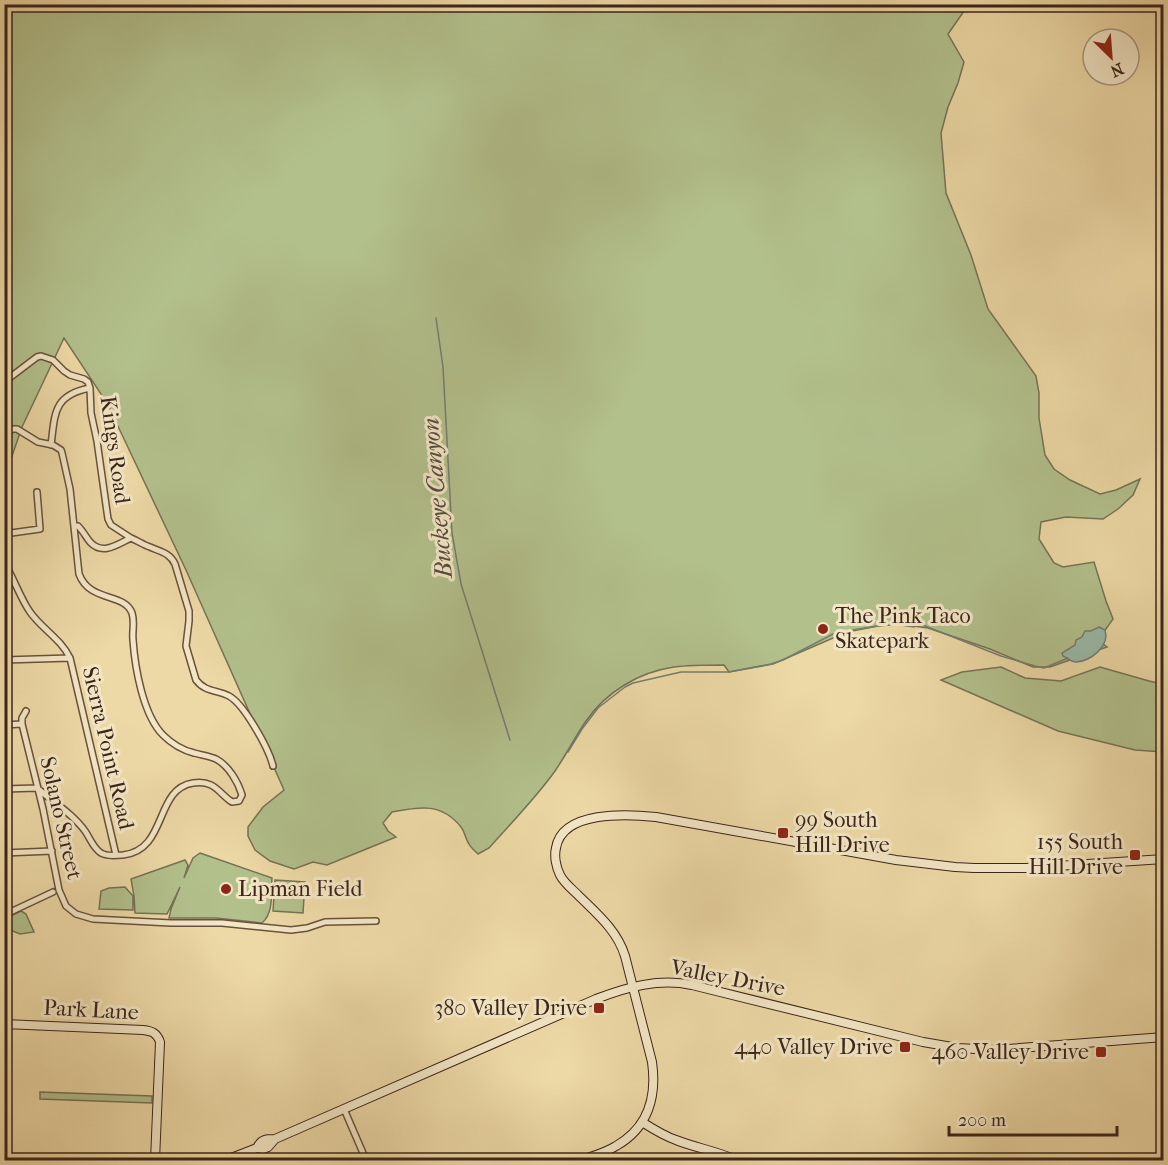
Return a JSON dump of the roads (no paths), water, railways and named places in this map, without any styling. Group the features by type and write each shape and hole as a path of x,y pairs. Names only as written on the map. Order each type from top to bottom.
{"street":[{"name":"Kings Road","path":"4,382 41,356 52,360 70,375 88,382 108,519 111,525 131,538 170,556 174,561 189,611 186,642 196,680 203,688 227,695 237,701 266,748 273,766"},
{"path":"51,445 58,405 72,394 90,388"},
{"path":"4,433 17,429 38,442 61,450 70,489 78,566 82,580 92,591 123,603 132,613 134,647 147,711 161,733 175,745 191,753 213,758 222,764 232,774 242,795 239,801 232,802 207,783 183,786 172,795 156,831 148,842 134,852 108,855 99,852 85,830 38,788 4,789"},
{"path":"4,534 40,529 37,492"},
{"path":"74,526 78,526 92,544 101,549 110,549 131,538"},
{"name":"Sierra Point Road","path":"4,562 10,571 18,594 28,609 35,619 61,643 70,658 116,855"},
{"path":"4,660 70,658"},
{"path":"4,724 22,724 26,711"},
{"name":"Solano Street","path":"22,724 63,901 76,914 85,918 171,923 222,923 291,930 308,928 325,922 376,921"},
{"path":"43,809 48,803 53,802"},
{"path":"581,1161 615,1147 630,1136 642,1122 651,1104 654,1075 624,952 616,935 558,872 555,859 557,842 570,826 585,820 613,816 656,817 896,860 974,868 1034,868 1164,859"},
{"path":"4,853 52,851"},
{"path":"4,915 53,892"},
{"name":"Valley Drive","path":"226,1161 257,1148 268,1147 275,1139 583,1004 633,987 662,982 686,984 923,1042 963,1049 1011,1049 1164,1037"},
{"name":"Park Lane","path":"4,1024 143,1030 156,1034 160,1042 154,1161"},
{"path":"344,1109 366,1161"},
{"path":"642,1122 677,1141 715,1151 736,1161"}],"waterway":[{"name":"Buckeye Canyon","path":"436,318 443,367 452,533 461,584 510,740"},
{"path":"568,752 598,708 633,683 681,672 729,672 771,664 833,634 847,631 883,625 914,627 915,622 1001,656 1035,666 1044,668 1068,658"}],"place":[{"name":"The Pink Taco Skatepark","path":"823,629"},
{"name":"99 South Hill Drive","path":"783,833"},
{"name":"155 South Hill Drive","path":"1135,855"},
{"name":"Lipman Field","path":"226,889"},
{"name":"380 Valley Drive","path":"599,1008"},
{"name":"440 Valley Drive","path":"905,1047"},
{"name":"460 Valley Drive","path":"1101,1052"}]}
